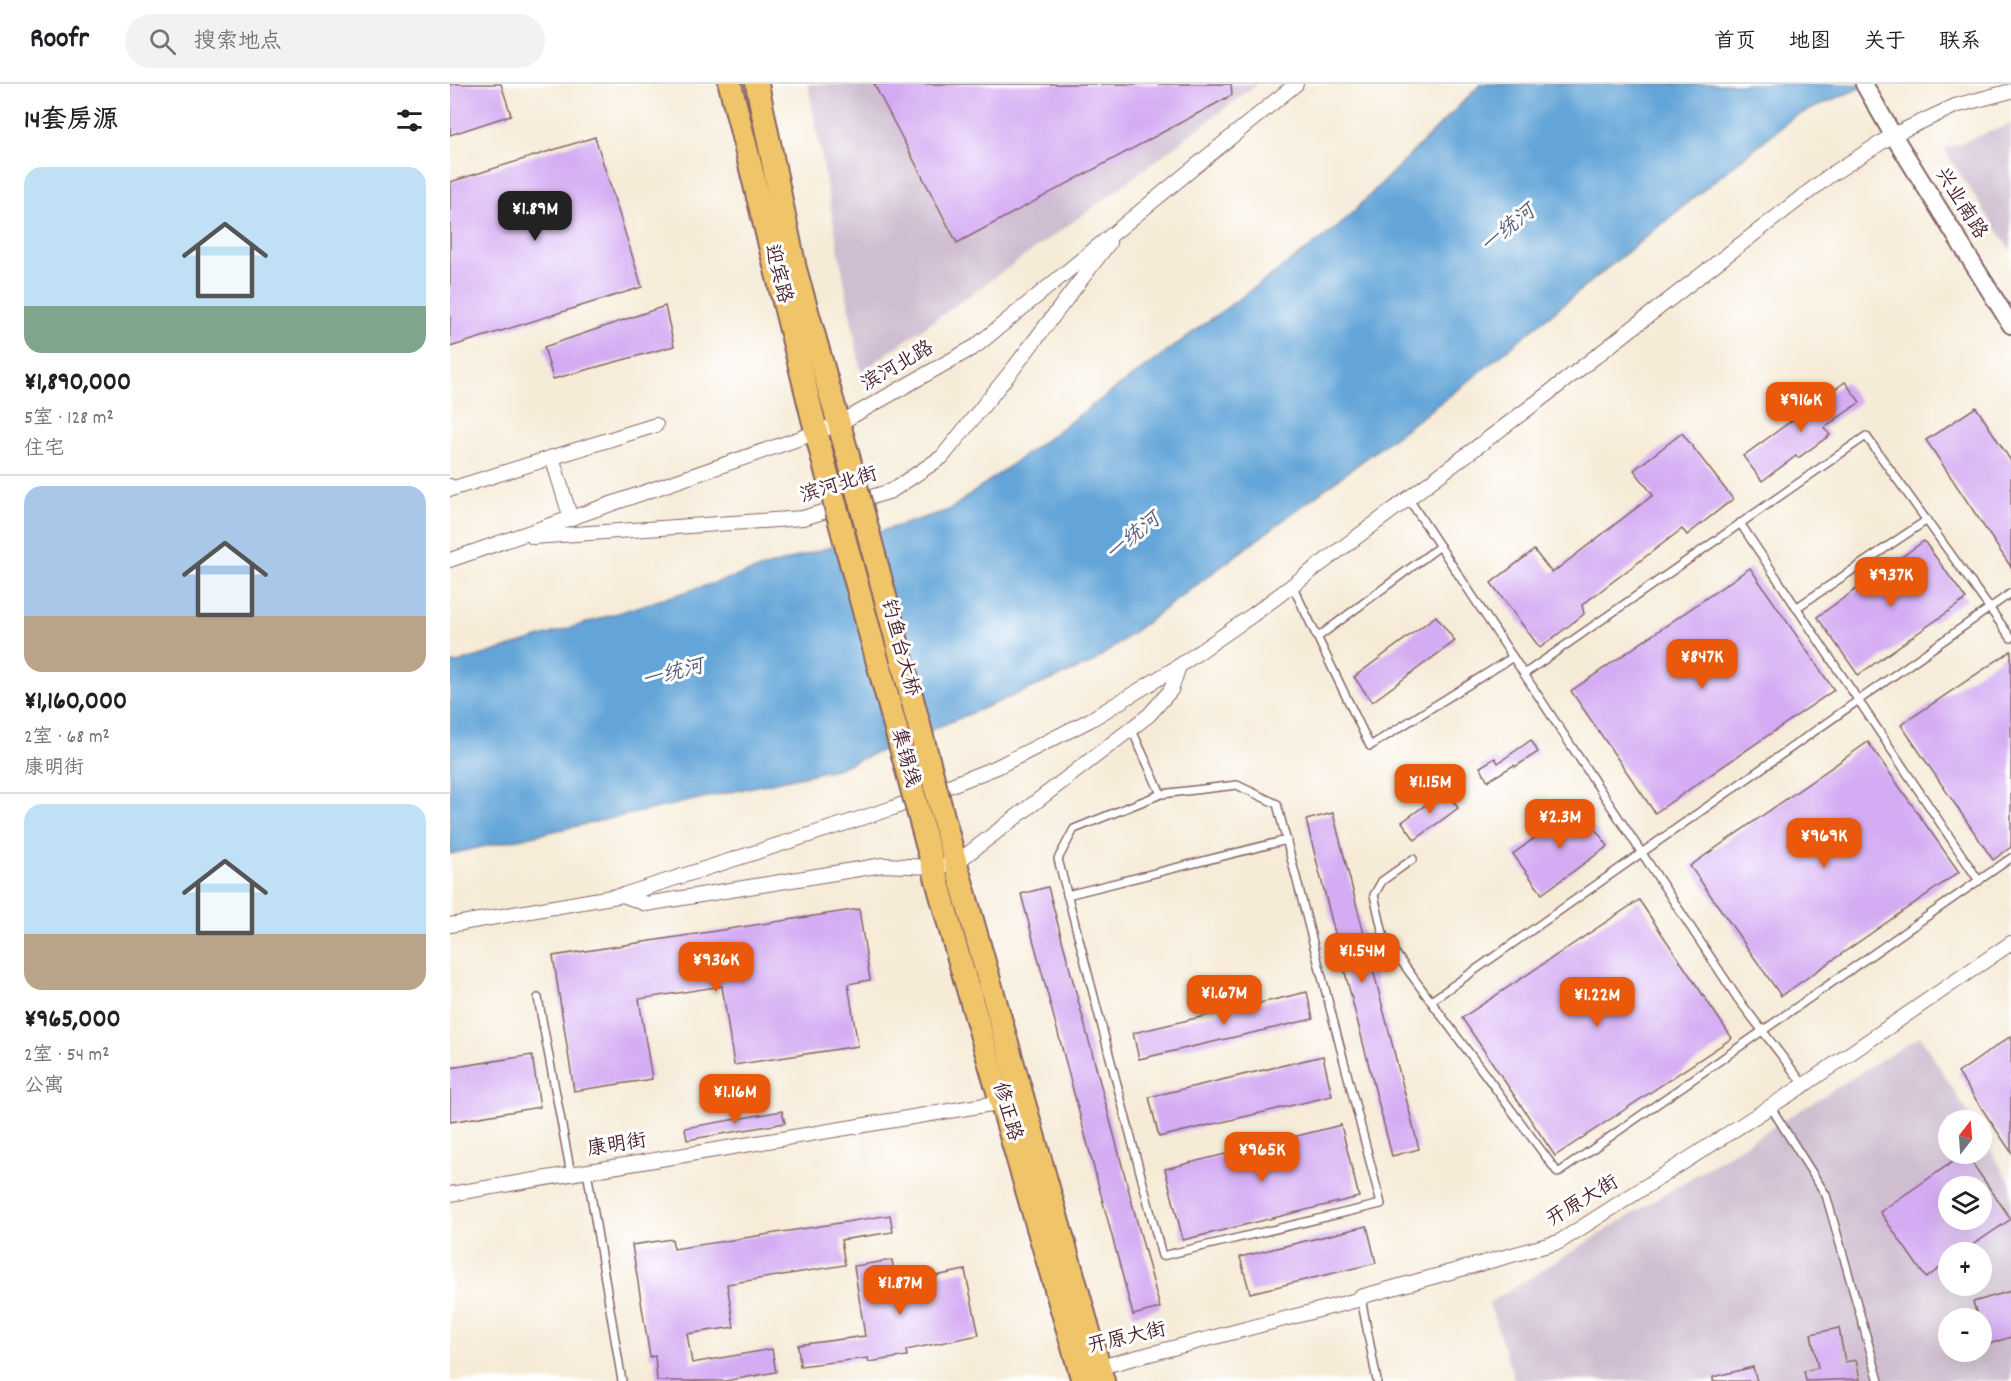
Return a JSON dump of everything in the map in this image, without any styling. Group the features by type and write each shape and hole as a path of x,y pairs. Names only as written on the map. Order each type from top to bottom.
{"highway":[{"name":"迎宾路","path":"730,84 824,463"},
{"name":"迎宾路","path":"757,84 795,269 848,456"},
{"name":"钓鱼台大桥","path":"848,456 938,842"},
{"name":"集锡线","path":"824,463 938,842 956,863"},
{"name":"修正路","path":"938,842 933,867 1003,1102 1092,1375"},
{"name":"修正路","path":"956,863 1092,1375"}],"street":[{"name":"滨河北路","path":"450,560 815,434 840,423 976,346 1296,84"},
{"name":"兴业南路","path":"1864,84 2011,325"},
{"path":"450,925 623,895 889,809 997,767 1090,720 1179,666 1292,585 1537,402 1829,176 1893,135 1955,106 2011,90"},
{"name":"滨河北街","path":"516,538 803,518 891,491 942,457 1013,369 1123,225"},
{"path":"450,486 451,489 656,425"},
{"path":"552,457 571,519"},
{"path":"623,895 646,904 883,866 933,867 956,863 1149,714 1171,690 1179,666"},
{"name":"开原大街","path":"1092,1375 1559,1242 1804,1084 2011,943"},
{"name":"康明街","path":"450,1194 1003,1102"}],"lane":[{"path":"1524,674 1866,435 2011,638"},
{"path":"1408,498 1738,999 1804,1084"},
{"path":"1797,608 1927,520"},
{"path":"1740,523 1979,880"},
{"path":"1317,637 1440,546"},
{"path":"1292,585 1370,746 1513,657"},
{"path":"1431,1000 2011,593"},
{"path":"1131,728 1161,794"},
{"path":"1236,785 1277,804 1381,1204 1162,1256 1058,859 1074,829 1161,794 1236,785"},
{"path":"1067,895 1287,840"},
{"path":"1413,859 1382,881 1374,895 1384,938 1558,1173 2011,858"},
{"path":"538,998 571,1174"},
{"path":"1770,1106 1826,1195 1879,1381"},
{"path":"587,1171 622,1381"},
{"path":"1360,1298 1377,1381"}],"shaded area":[{"path":"808,84 1257,84 1094,207 861,372"},
{"path":"2011,124 2011,251 1944,149"},
{"path":"1920,1036 1966,1110 1938,1110 1938,1164 1992,1164 1992,1153 2011,1184 2011,1381 1515,1381 1489,1303"}],"water":[{"name":"一统河","path":"1481,84 1869,84 1793,117 1464,385 1092,663 839,768 450,854 450,664 949,510 1339,226"}],"building":[{"path":"450,84 501,84 511,115 450,135"},
{"path":"874,84 1231,84 1232,95 957,243"},
{"path":"595,137 642,287 450,347 450,182"},
{"path":"665,306 674,346 553,379 544,347"},
{"path":"1845,382 1860,402 1824,428 1830,435 1762,481 1743,456"},
{"path":"1976,407 2011,461 2011,567 1926,440"},
{"path":"1682,433 1733,499 1687,535 1682,529 1582,605 1584,614 1540,648 1491,583 1534,550 1552,573 1653,495 1634,470"},
{"path":"1924,541 1966,599 1858,675 1817,617"},
{"path":"1750,568 1834,690 1655,813 1571,691"},
{"path":"1436,616 1455,641 1372,702 1354,677"},
{"path":"2011,651 2011,847 1993,860 1901,725"},
{"path":"1531,740 1538,752 1488,781 1480,767 1495,758 1498,763"},
{"path":"1868,742 1959,872 1781,996 1690,866"},
{"path":"1446,790 1458,808 1415,840 1402,822"},
{"path":"1578,806 1608,846 1542,894 1513,854"},
{"path":"1333,813 1419,1149 1392,1156 1306,820"},
{"path":"1048,887 1160,1308 1133,1315 1021,894"},
{"path":"1639,900 1732,1038 1555,1156 1462,1018"},
{"path":"859,909 870,980 848,984 858,1046 734,1065 722,986 639,999 652,1079 574,1091 553,956"},
{"path":"1307,992 1313,1019 1139,1059 1133,1033"},
{"path":"2011,1036 2011,1152 1992,1124 1992,1110 1983,1110 1958,1073"},
{"path":"532,1055 540,1107 450,1122 450,1068"},
{"path":"1323,1056 1332,1096 1159,1137 1149,1097"},
{"path":"782,1111 785,1123 687,1140 685,1128"},
{"path":"1341,1125 1359,1197 1183,1240 1165,1169"},
{"path":"1950,1164 1973,1164 1981,1176 1938,1176 1938,1230 1992,1230 1992,1192 2011,1219 1977,1242 1938,1242 1938,1269 1926,1278 1880,1212"},
{"path":"890,1215 893,1232 841,1240 845,1265 727,1284 734,1327 687,1334 692,1363 772,1349 776,1372 725,1381 657,1381 655,1356 650,1357 632,1245 672,1239 674,1249"},
{"path":"1367,1226 1376,1263 1250,1293 1240,1257"},
{"path":"892,1260 896,1284 965,1270 979,1335 906,1350 907,1356 869,1362 868,1358 800,1366 798,1345 865,1336 854,1266"},
{"path":"2011,1291 2011,1337 1992,1343 1992,1308 1975,1308 1973,1302"},
{"path":"1839,1328 1845,1362 1856,1360 1860,1379 1806,1381 1804,1371 1818,1368 1811,1334"},
{"path":"1753,1367 1757,1381 1713,1381 1713,1377"}]}
